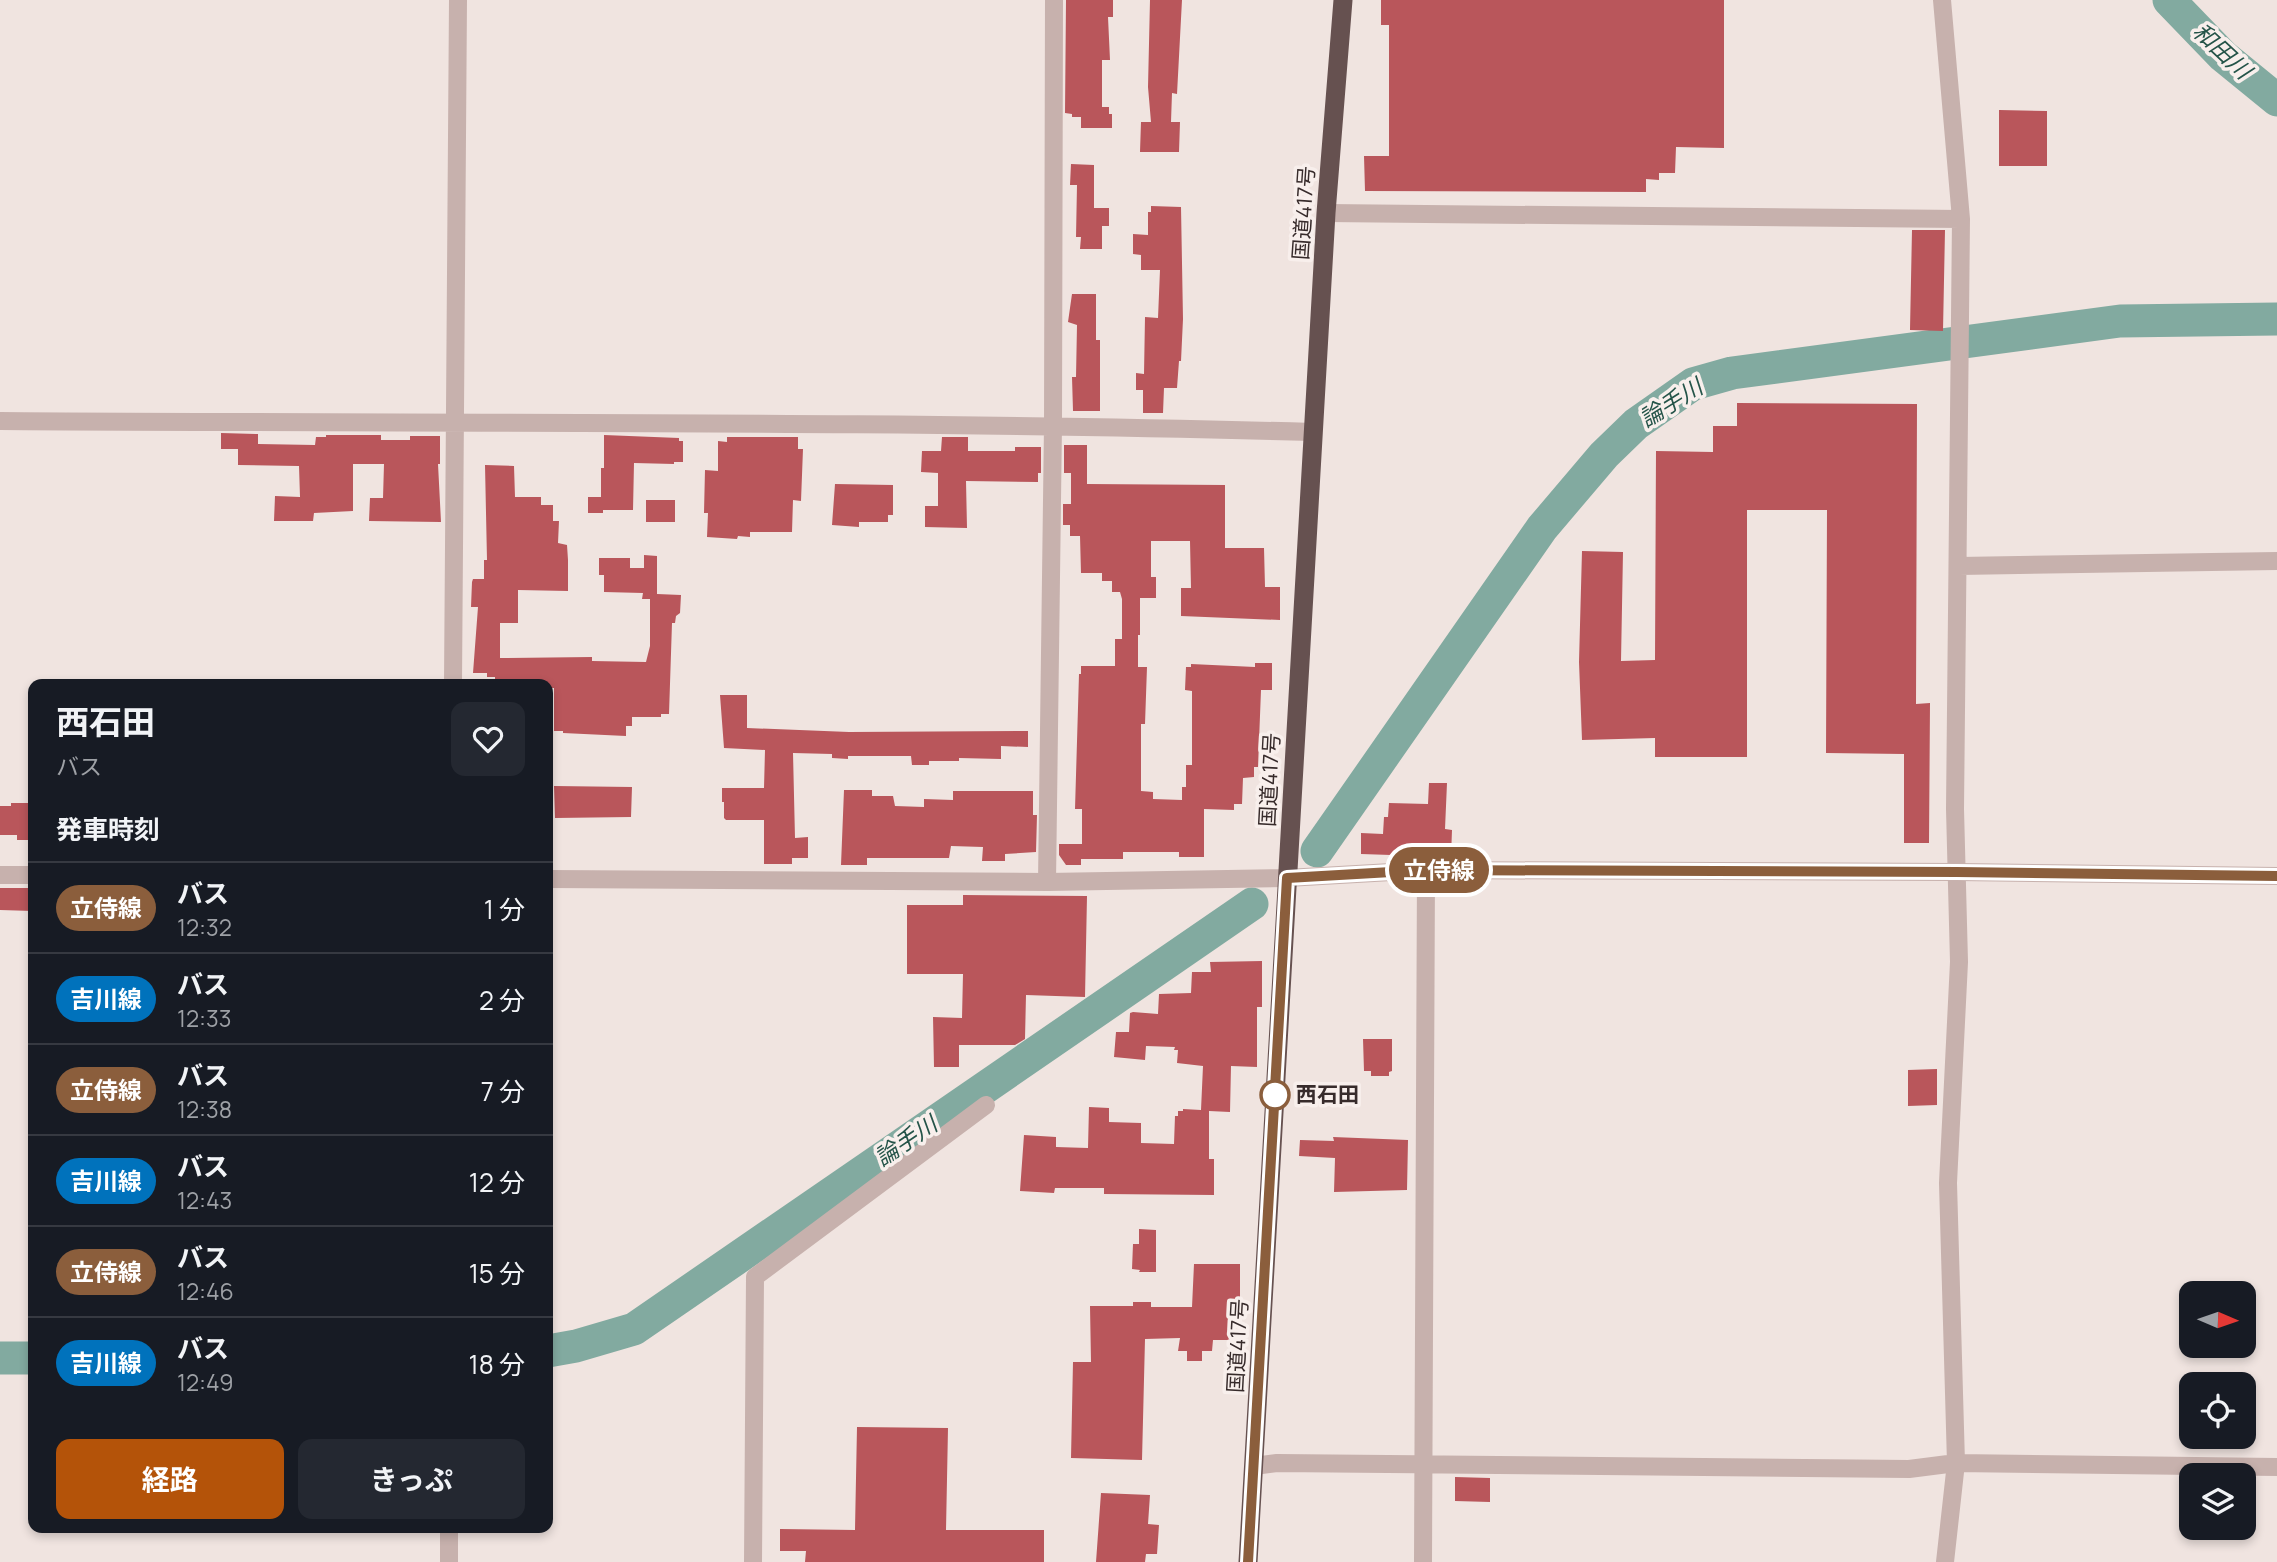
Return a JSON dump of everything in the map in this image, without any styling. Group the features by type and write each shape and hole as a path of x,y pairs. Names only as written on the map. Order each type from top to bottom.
{"highway":[{"name":"国道417号","path":"1248,1562 1326,213 1343,0"}],"street":[{"path":"453,679 458,0"},
{"path":"1047,882 1053,425 1054,0"},
{"path":"1942,0 1961,219 1955,809 1959,962 1948,1184 1956,1463 1945,1562"},
{"path":"1326,213 1961,219"},
{"path":"0,421 454,425 1053,425 1313,432"},
{"path":"1959,566 2277,561"},
{"path":"553,879 1047,882 1287,878 1426,870 2277,876"},
{"path":"1423,1562 1426,870"},
{"path":"0,875 28,875"},
{"path":"753,1562 755,1277 986,1105"},
{"path":"1254,1466 1277,1463 1909,1469 1956,1463 2277,1467"},
{"path":"449,1533 449,1562"}],"building":[{"path":"1066,0 1113,0 1113,17 1108,17 1110,60 1102,60 1102,107 1109,107 1112,128 1081,128 1081,117 1072,117 1072,114 1065,113"},
{"path":"1150,0 1182,0 1177,94 1172,93 1171,122 1180,122 1179,152 1140,152 1141,122 1151,122 1148,87"},
{"path":"1381,0 1724,0 1724,148 1676,147 1675,173 1659,173 1659,180 1646,179 1646,192 1365,191 1364,156 1389,156 1389,25 1381,25"},
{"path":"1999,110 2047,111 2047,166 1999,166"},
{"path":"1071,164 1094,165 1094,208 1109,208 1109,226 1102,226 1102,249 1080,249 1081,237 1076,237 1077,185 1070,185"},
{"path":"1151,206 1181,207 1181,361 1177,388 1164,388 1163,413 1143,413 1143,390 1136,390 1136,373 1144,374 1145,317 1158,318 1160,270 1141,270 1141,255 1133,254 1133,234 1148,235 1148,212 1151,212"},
{"path":"1912,230 1945,230 1943,331 1910,330"},
{"path":"1072,294 1096,294 1096,340 1100,340 1100,411 1073,411 1072,377 1076,377 1077,325 1068,322"},
{"path":"1737,403 1917,404 1916,704 1930,703 1929,843 1904,843 1904,754 1826,753 1827,510 1747,510 1747,757 1655,757 1655,738 1582,740 1579,662 1582,551 1623,552 1621,661 1655,660 1656,451 1713,452 1713,426 1737,426"},
{"path":"221,433 258,434 258,444 315,445 316,437 326,435 381,435 381,440 440,436 438,464 441,522 369,521 370,498 383,498 384,464 353,464 353,511 314,513 313,521 274,521 275,496 300,497 299,466 238,465 238,449 221,449"},
{"path":"604,435 679,438 679,441 683,441 683,462 634,463 633,510 588,513 588,497 601,497"},
{"path":"727,437 798,437 798,449 803,449 801,501 793,500 792,532 750,532 750,537 738,536 737,539 707,537 708,513 704,513 705,470 718,471 718,441 727,442"},
{"path":"942,437 968,437 968,451 1015,451 1015,447 1041,447 1041,473 1038,473 1038,482 966,481 967,528 925,527 925,506 938,506 938,473 921,472 922,451 941,451"},
{"path":"1064,445 1087,445 1087,484 1225,485 1225,548 1264,548 1265,587 1280,587 1280,620 1181,616 1181,588 1191,588 1190,541 1151,541 1151,577 1156,577 1156,598 1140,598 1138,635 1138,667 1147,667 1145,724 1141,724 1141,791 1153,792 1153,799 1182,800 1182,787 1186,787 1186,765 1192,765 1192,691 1185,690 1186,667 1191,667 1191,664 1255,667 1255,663 1272,663 1272,690 1261,690 1258,767 1254,767 1254,777 1243,778 1242,804 1234,804 1234,810 1204,809 1204,857 1179,857 1179,852 1123,852 1123,859 1081,859 1081,865 1066,865 1059,855 1059,844 1082,844 1082,809 1075,809 1081,666 1115,666 1115,639 1122,639 1120,592 1112,592 1112,581 1102,581 1102,573 1081,573 1080,536 1070,536 1070,525 1063,525 1063,504 1071,504 1071,473 1064,473"},
{"path":"485,465 514,466 515,497 541,497 541,505 553,505 553,521 559,521 558,543 567,545 568,591 518,590 518,623 500,623 500,658 592,657 592,661 646,662 650,646 650,599 642,599 643,593 604,592 604,575 599,575 599,558 630,558 630,568 644,568 644,555 657,556 657,594 681,595 680,613 676,616 675,623 672,623 669,714 661,714 661,717 632,717 632,726 626,726 626,736 563,733 554,731 553,679 495,679 487,677 487,673 473,673 478,607 471,607 472,582 473,579 484,579 484,560 487,560"},
{"path":"835,484 893,485 893,515 888,515 888,522 859,522 859,527 832,525"},
{"path":"646,500 675,500 675,522 646,522"},
{"path":"720,695 747,695 747,728 849,732 1028,731 1028,747 1001,746 1001,759 959,758 959,761 929,761 929,765 912,765 911,756 848,756 848,759 832,758 832,754 793,753 795,838 808,837 808,858 792,858 792,864 764,864 764,820 726,820 722,788 764,788 765,750 724,748"},
{"path":"1429,783 1447,783 1445,829 1452,830 1451,857 1361,854 1361,833 1383,834 1384,817 1388,817 1389,803 1428,804"},
{"path":"554,786 632,787 631,817 555,818"},
{"path":"844,790 872,790 872,796 893,796 895,806 924,807 924,799 953,800 953,791 1033,791 1033,815 1037,815 1036,852 1005,854 1005,861 982,861 983,847 951,846 949,858 867,858 867,865 841,865"},
{"path":"11,803 28,803 28,840 17,840 17,835 0,835 0,806 11,806"},
{"path":"0,888 28,888 28,911 0,910"},
{"path":"963,895 1087,896 1085,997 1026,995 1025,1039 1015,1045 959,1045 959,1067 934,1067 933,1017 962,1018 963,974 907,974 907,905 963,905"},
{"path":"1262,961 1262,1007 1257,1007 1257,1067 1231,1066 1230,1112 1209,1111 1209,1159 1214,1159 1214,1195 1104,1194 1104,1188 1055,1188 1054,1193 1020,1191 1024,1135 1056,1137 1056,1147 1088,1148 1089,1107 1109,1108 1109,1122 1141,1123 1141,1143 1174,1144 1175,1116 1178,1116 1178,1111 1201,1110 1203,1066 1177,1063 1178,1050 1174,1050 1175,1047 1146,1046 1145,1060 1114,1057 1116,1032 1129,1032 1130,1013 1158,1014 1159,994 1191,993 1192,972 1211,972 1210,962"},
{"path":"1363,1039 1392,1039 1392,1071 1389,1076 1371,1076 1371,1071 1364,1071"},
{"path":"1937,1069 1937,1105 1908,1106 1908,1070"},
{"path":"1333,1137 1408,1140 1407,1190 1334,1192 1335,1158 1299,1156 1300,1140 1334,1141"},
{"path":"1139,1229 1156,1230 1156,1272 1139,1272 1140,1270 1132,1269 1133,1244 1139,1244"},
{"path":"1194,1264 1240,1264 1240,1323 1231,1323 1230,1340 1213,1340 1212,1351 1202,1351 1202,1361 1187,1361 1187,1351 1178,1351 1180,1338 1145,1339 1142,1460 1071,1458 1073,1362 1091,1362 1090,1306 1133,1306 1133,1302 1151,1302 1151,1307 1192,1307"},
{"path":"857,1427 948,1428 946,1530 1044,1530 1044,1562 805,1562 806,1551 780,1551 780,1529 855,1530"},
{"path":"1455,1477 1490,1478 1490,1502 1455,1501"},
{"path":"1101,1493 1150,1495 1148,1524 1159,1525 1157,1554 1146,1554 1145,1562 1096,1562"}],"waterway":[{"name":"和田川","path":"2169,0 2223,56 2277,100"},
{"name":"論手川","path":"1317,851 1542,528 1604,455 1636,424 1693,384 1732,373 2120,321 2277,319"},
{"name":"論手川","path":"553,1350 634,1329 1252,904"},
{"name":"論手川","path":"0,1358 28,1358"}],"bus line":[{"name":"立侍線","path":"1248,1562 1287,878 1426,870 2277,876"}],"place":[{"name":"西石田","path":"1275,1095"}]}
